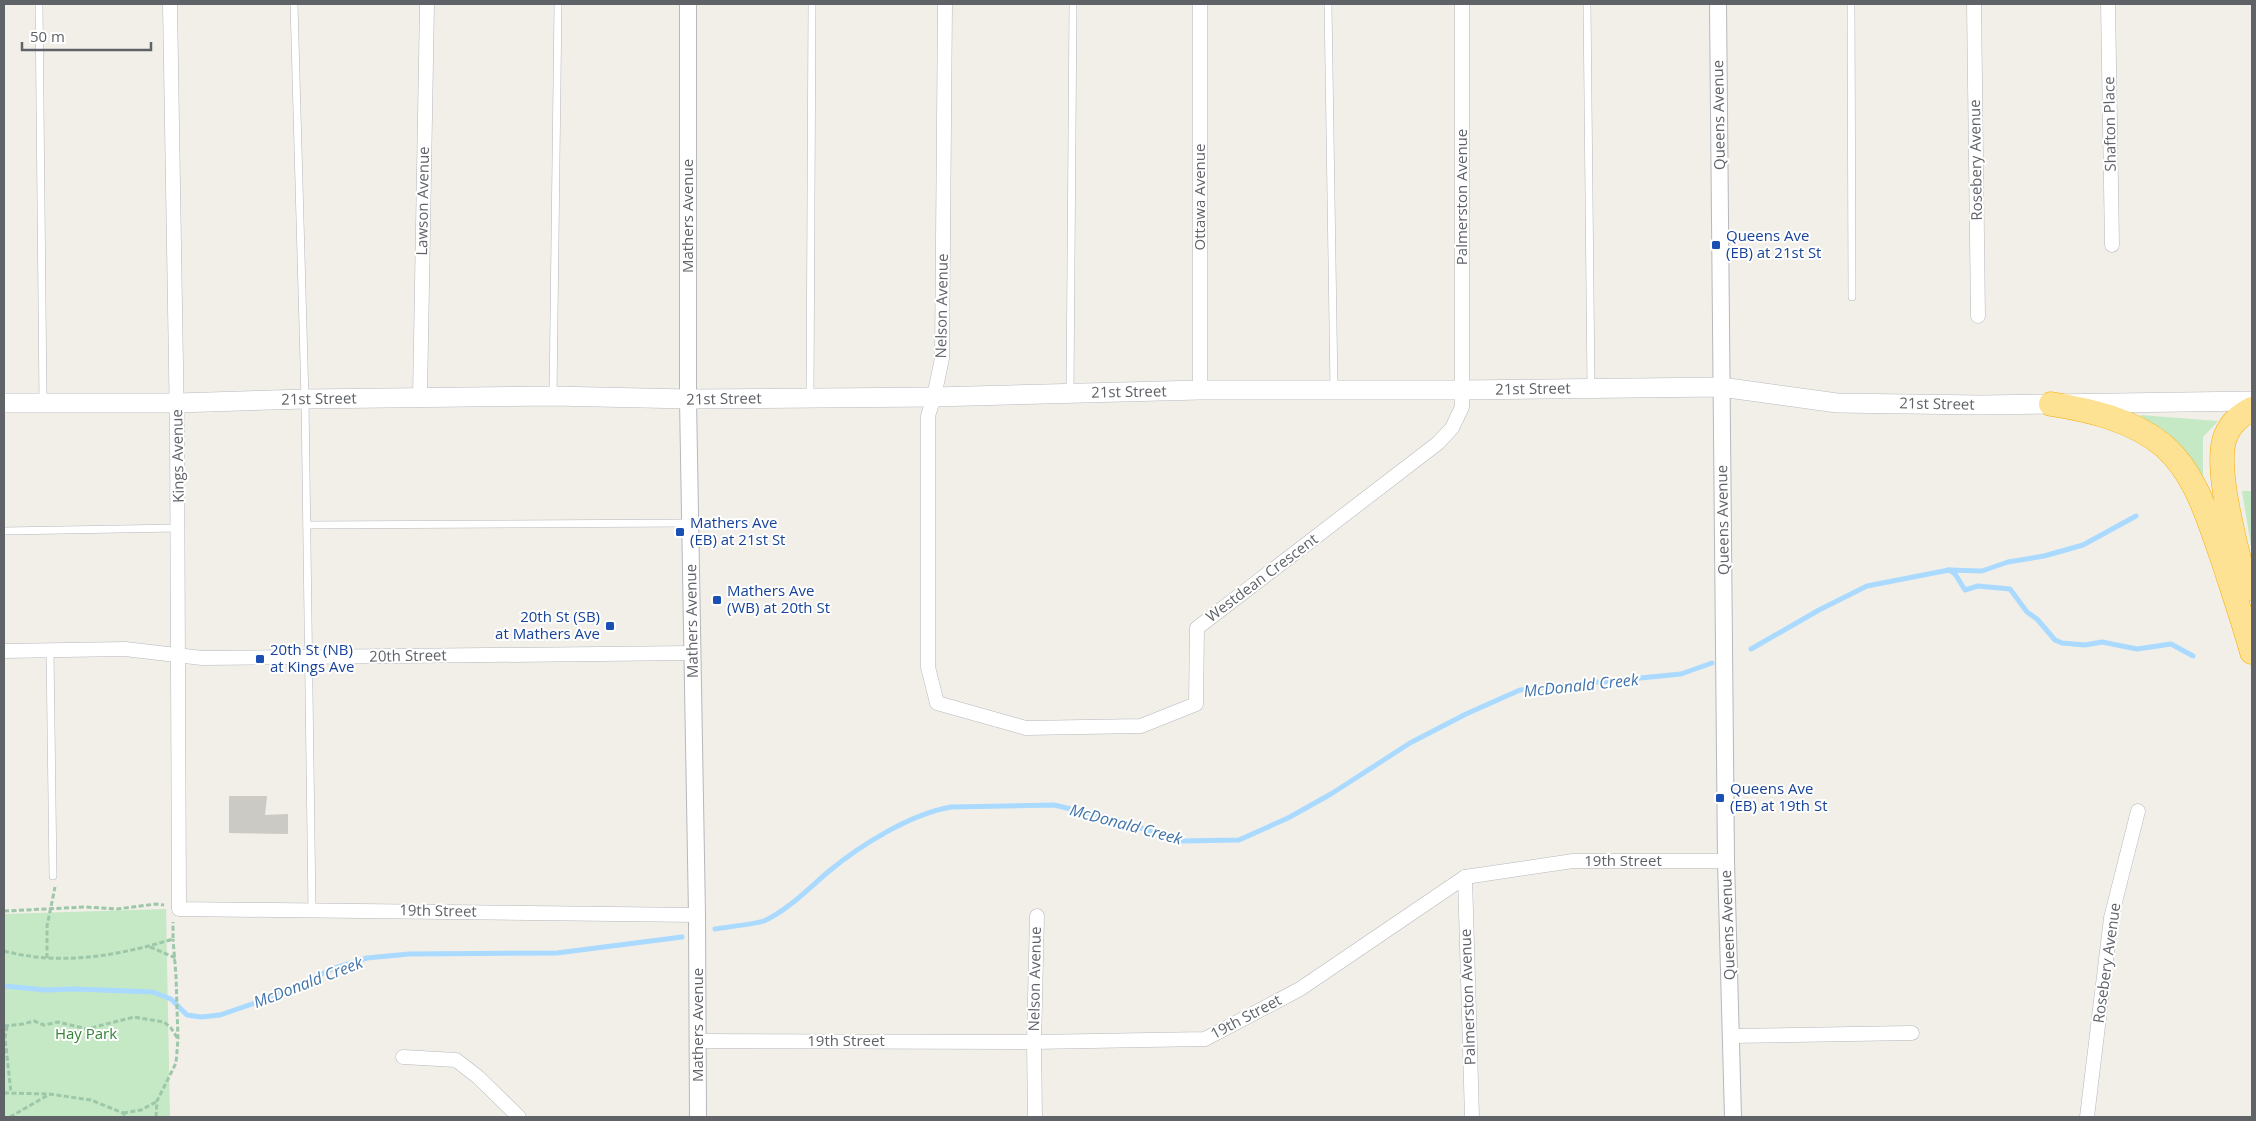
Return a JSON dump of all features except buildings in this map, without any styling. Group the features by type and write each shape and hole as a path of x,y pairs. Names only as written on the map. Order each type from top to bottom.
{"highway":[{"path":"2051,404 2077,408 2124,422 2164,446 2182,466 2197,491 2209,521 2252,652"},
{"path":"2252,409 2234,421 2225,436 2222,453 2228,502 2252,616"}],"main road":[{"name":"21st Street","path":"4,403 177,403 305,399 553,396 688,399 934,397 1200,390 1461,390 1591,387 1721,387 1837,403 2051,404 2252,401"}],"street":[{"name":"Kings Avenue","path":"170,4 177,403 179,909"},
{"name":"Lawson Avenue","path":"420,397 427,4"},
{"name":"Mathers Avenue","path":"688,4 688,399 697,915 698,1117"},
{"name":"Nelson Avenue","path":"928,666 928,416 942,358 945,4"},
{"name":"Ottawa Avenue","path":"1200,4 1200,390"},
{"name":"Palmerston Avenue","path":"1461,390 1462,4"},
{"name":"Queens Avenue","path":"1718,4 1726,861 1733,1117"},
{"name":"Rosebery Avenue","path":"1974,4 1978,316"},
{"name":"Shafton Place","path":"2108,4 2112,245"},
{"name":"Westdean Crescent","path":"928,666 937,703 1026,728 1140,726 1196,704 1197,628 1438,443 1452,428 1462,407 1461,390"},
{"name":"20th Street","path":"4,651 125,649 178,657 202,658 692,652"},
{"name":"Rosebery Avenue","path":"2087,1117 2111,918 2138,810"},
{"name":"19th Street","path":"698,1041 1034,1042 1205,1038 1300,989 1464,877 1573,861 1726,861"},
{"name":"Palmerston Avenue","path":"1464,877 1472,1117"},
{"name":"19th Street","path":"179,909 697,915"},
{"name":"Nelson Avenue","path":"1035,1117 1034,1042 1037,916"},
{"path":"1731,1036 1912,1032"},
{"path":"403,1057 456,1060 478,1077 519,1117"}],"lane":[{"path":"39,4 43,403"},
{"path":"294,4 305,399 312,910"},
{"path":"553,396 558,4"},
{"path":"810,398 812,4"},
{"path":"1070,392 1073,4"},
{"path":"1328,4 1334,390"},
{"path":"1587,4 1591,387"},
{"path":"1851,4 1852,297"},
{"path":"307,525 690,523"},
{"path":"4,531 178,528"},
{"path":"50,650 54,876"}],"path":[{"path":"47,958 48,926 55,888 54,876"},
{"path":"4,911 86,906 117,909 156,904 179,909 173,916 178,1039 176,1063 157,1101 156,1117"},
{"path":"4,951 47,958 79,958 150,946 173,939"},
{"path":"150,946 176,958"},
{"path":"11,1093 5,1026 34,1021 44,1025 58,1022 87,1029 134,1017 164,1022 171,1028 178,1039"},
{"path":"4,1094 49,1094 91,1100 123,1113 126,1117"},
{"path":"10,1117 49,1094"},
{"path":"123,1113 141,1110 157,1101"}],"green space":[{"path":"2140,415 2218,421 2203,437 2203,478"},
{"path":"2242,491 2252,491 2252,552"},
{"name":"Hay Park","path":"166,909 170,1117 4,1117 4,914"}],"waterway":[{"name":"McDonald Creek","path":"1751,649 1819,610 1867,586 1949,570 1982,571 2008,562 2044,556 2083,545 2136,516"},
{"path":"1949,570 1955,574 1965,590 1978,586 2010,589 2027,612 2037,619 2055,640 2062,643 2085,645 2102,642 2137,649 2171,644 2193,656"},
{"name":"McDonald Creek","path":"715,929 764,921 781,911 828,872 870,842 902,824 935,811 951,807 1054,805 1105,817 1183,841 1239,840 1288,818 1331,794 1410,743 1466,714 1520,690 1681,674 1712,663"},
{"name":"McDonald Creek","path":"4,986 46,990 75,989 153,992 171,999 187,1015 201,1017 220,1015 255,1003 291,989 332,969 367,958 409,954 557,953 682,937"}],"place":[{"name":"Queens Ave (EB) at 21st St","path":"1716,245"},
{"name":"Mathers Ave (EB) at 21st St","path":"680,532"},
{"name":"Mathers Ave (WB) at 20th St","path":"717,600"},
{"name":"20th St (SB) at Mathers Ave","path":"610,626"},
{"name":"20th St (NB) at Kings Ave","path":"260,659"},
{"name":"Queens Ave (EB) at 19th St","path":"1720,798"}]}
